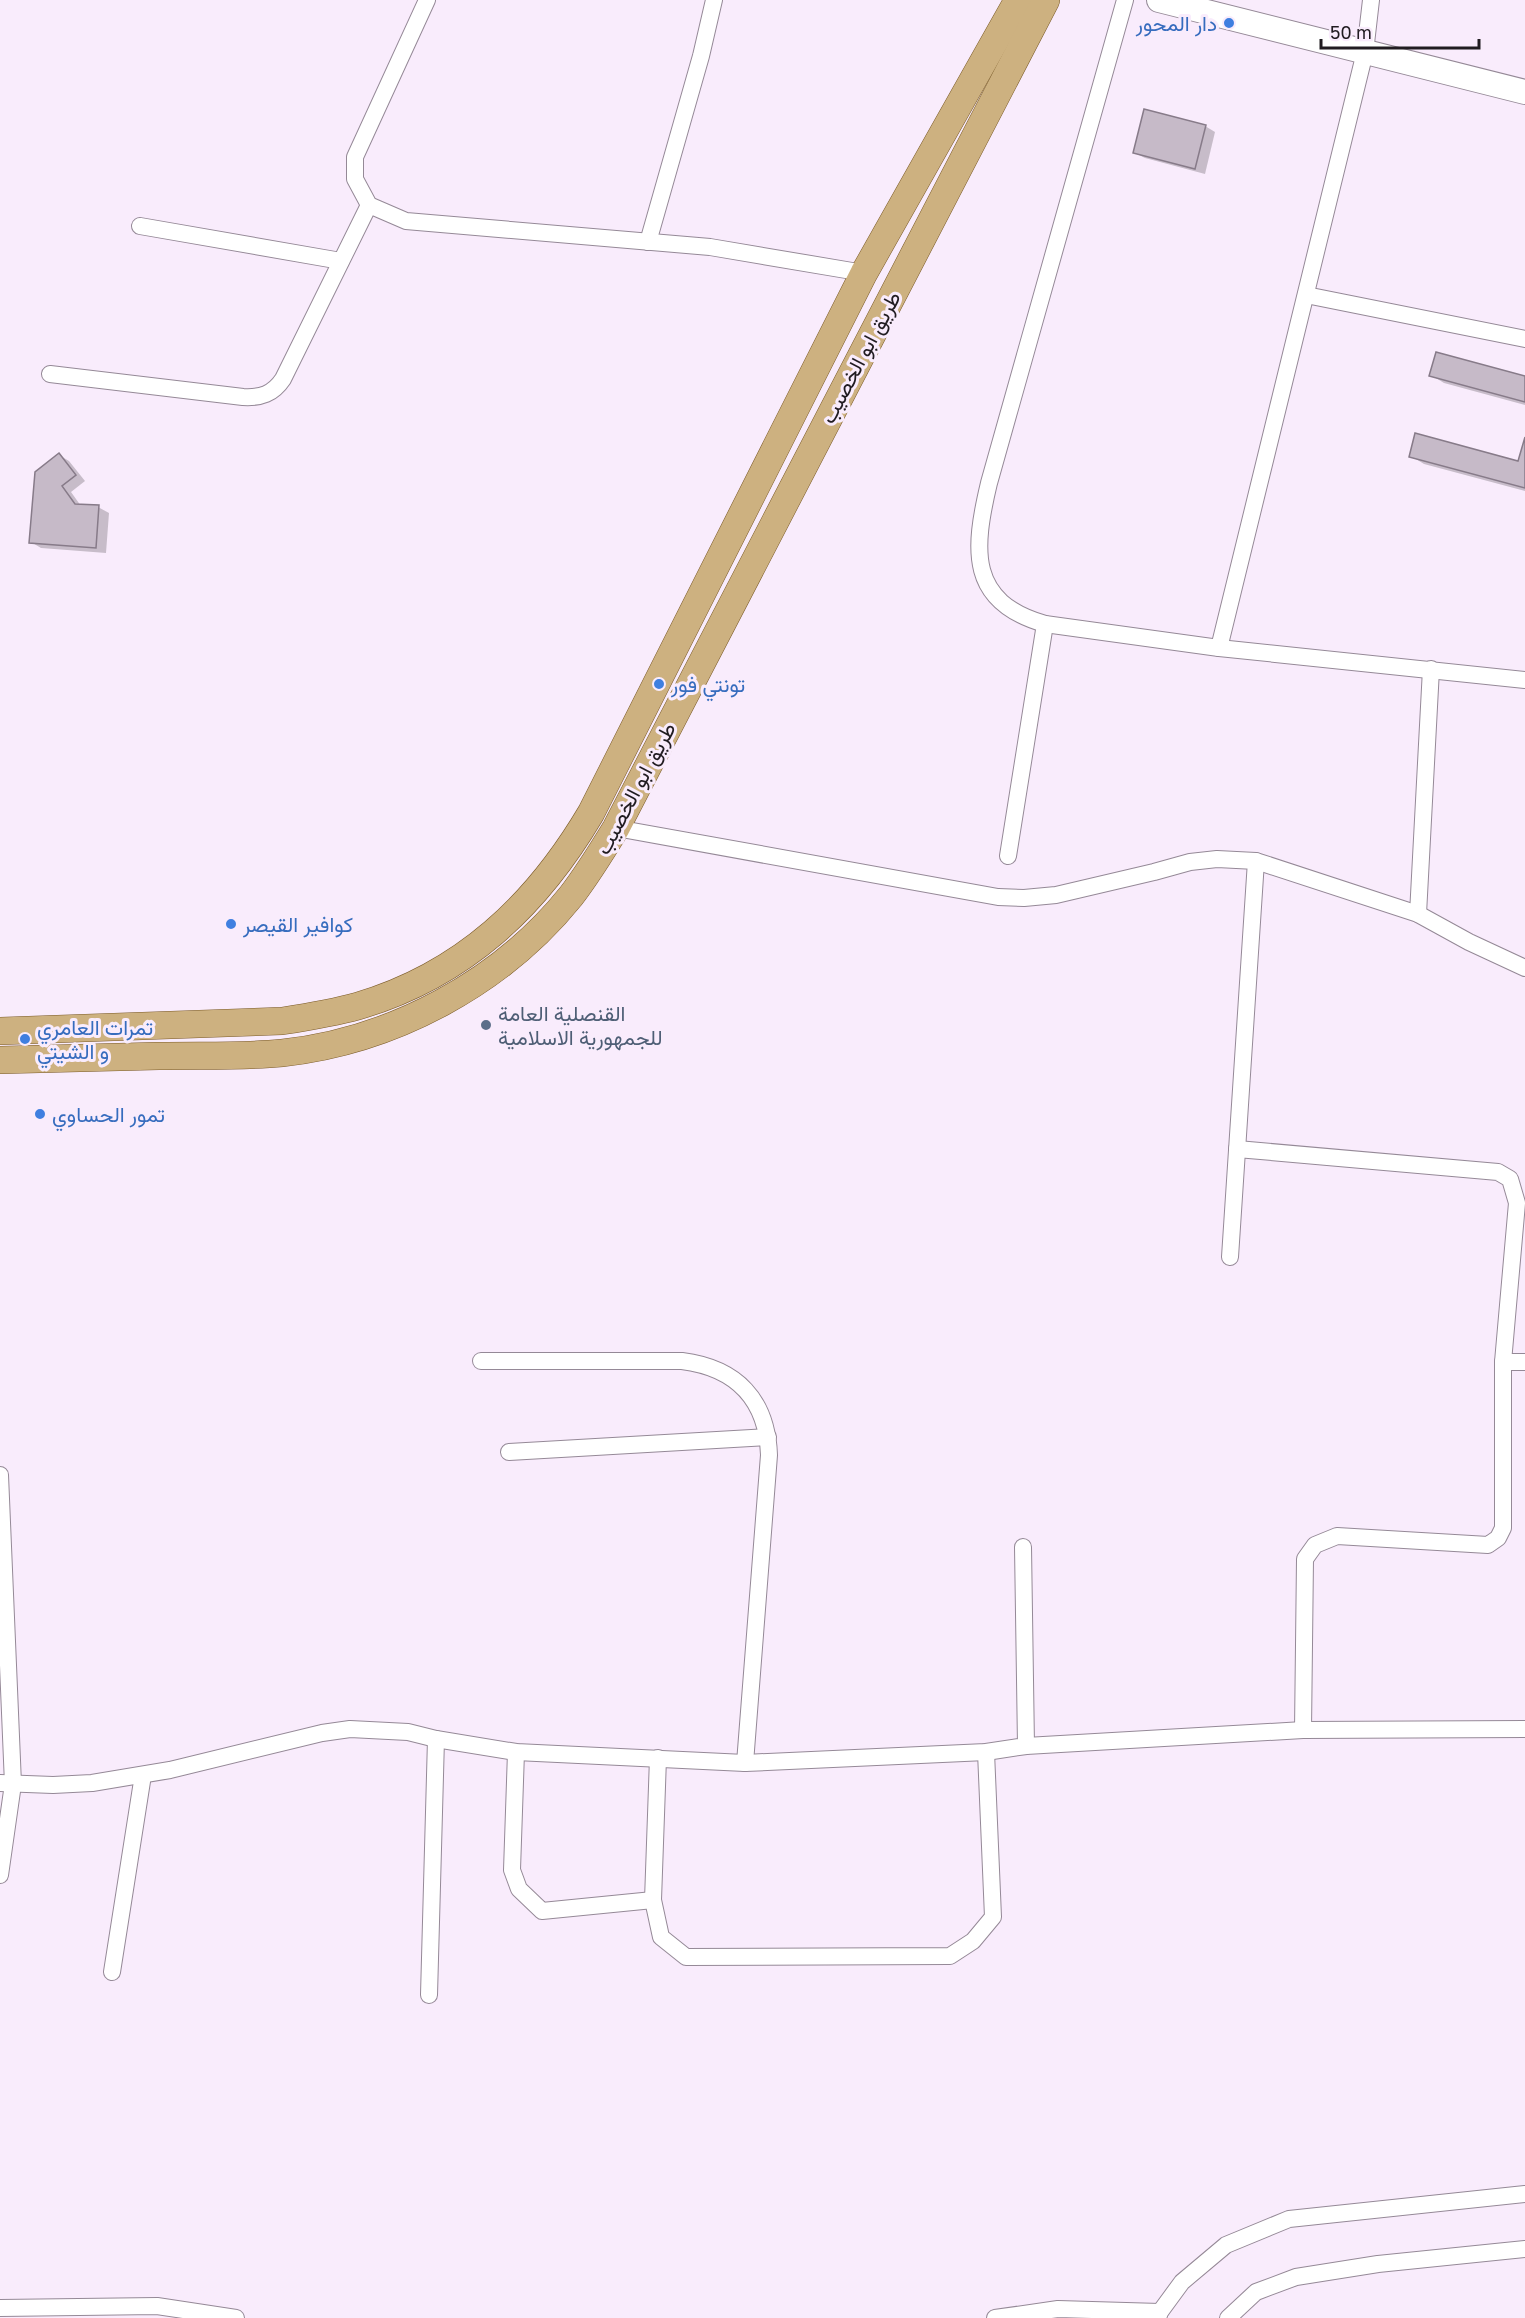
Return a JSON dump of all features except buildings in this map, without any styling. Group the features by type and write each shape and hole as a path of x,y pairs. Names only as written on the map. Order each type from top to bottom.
{"main road":[{"name":"طريق ابو الخصيب","path":"0,1030 282,1021 321,1015 358,1006 403,989 463,956 523,907 571,847 591,813 864,273 1018,0"},
{"name":"طريق ابو الخصيب","path":"0,1060 241,1056 283,1053 324,1046 364,1036 442,1003 511,956 542,928 595,864 616,828 1046,0"},
{"path":"794,413 823,426"}],"street":[{"path":"427,0 355,157 355,178 369,205 406,221 710,247 864,273"},
{"path":"648,242 701,56 714,0"},
{"path":"1125,0 981,516 980,562 985,582 997,601 1010,611 1026,619 1045,624 1219,648 1525,680"},
{"path":"1159,0 1525,92"},
{"path":"1219,648 1365,52 1371,0"},
{"path":"50,374 243,397 270,393 283,379 369,205"},
{"path":"140,226 341,261"},
{"path":"1306,295 1525,339"},
{"path":"1008,856 1045,624"},
{"path":"1418,914 1431,669"},
{"path":"616,828 998,897 1024,898 1056,895 1154,872 1190,861 1256,861 1418,914 1525,968"},
{"path":"1230,1257 1256,861"},
{"path":"1237,1149 1498,1172 1510,1179 1517,1203 1503,1362 1503,1528 1498,1538 1488,1545 1338,1536 1316,1545 1305,1559 1303,1730"},
{"path":"481,1361 682,1360 717,1368 746,1389 756,1404 764,1420 769,1455 745,1763"},
{"path":"1503,1362 1525,1362"},
{"path":"509,1452 768,1437"},
{"path":"0,1475 7,1783 0,1875"},
{"path":"1023,1547 1026,1746"},
{"path":"7,1783 53,1785 92,1783 143,1775 322,1733 350,1729 408,1732 516,1752 745,1763 986,1752 1026,1746 1303,1730 1525,1729"},
{"path":"429,1995 436,1739"},
{"path":"516,1752 512,1870 519,1889 542,1911 652,1900"},
{"path":"658,1758 652,1900 661,1937 686,1957 950,1956 973,1941 993,1917 986,1752"},
{"path":"112,1972 143,1775"},
{"path":"995,2318 1058,2309 1159,2315 1182,2282 1226,2246 1289,2219 1525,2194"},
{"path":"1228,2318 1256,2292 1296,2277 1378,2264 1525,2249"},
{"path":"0,2308 157,2306 236,2318"}],"place":[{"name":"دار المحور","path":"1229,23"},
{"name":"تونتي فور","path":"659,684"},
{"name":"كوافير القيصر","path":"231,924"},
{"name":"القنصلية العامة للجمهورية الاسلامية","path":"486,1025"},
{"name":"تمرات العامري و الشيتي","path":"25,1039"},
{"name":"تمور الحساوي","path":"40,1114"}]}
